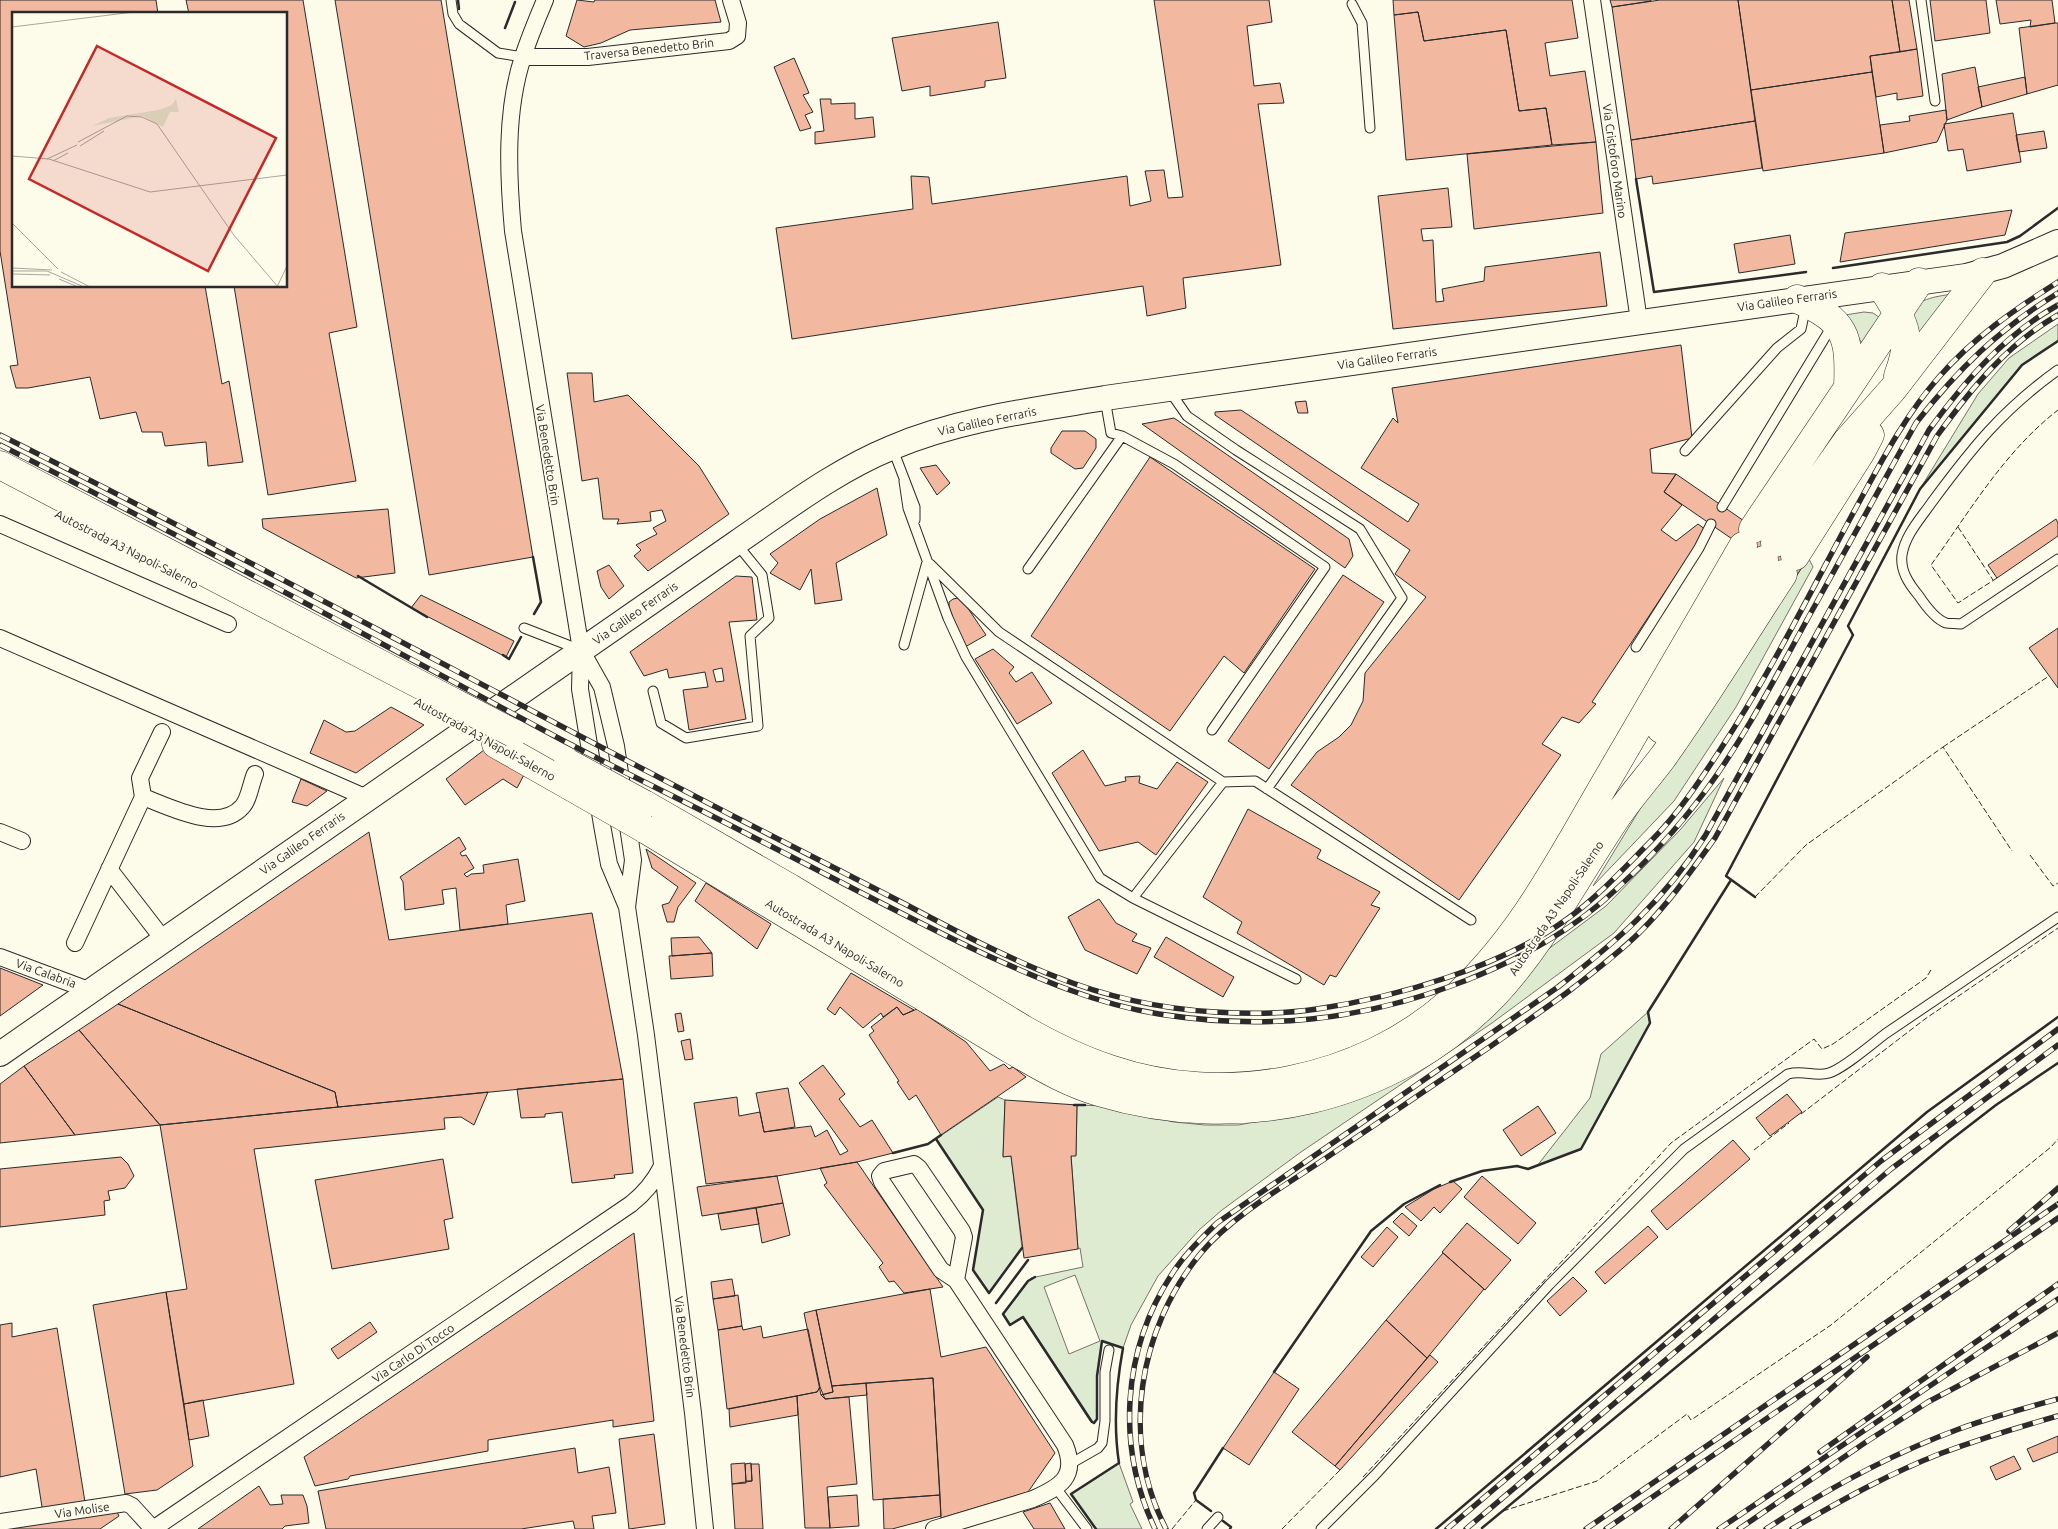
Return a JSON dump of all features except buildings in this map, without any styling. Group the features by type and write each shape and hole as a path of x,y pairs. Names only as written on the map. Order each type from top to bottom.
{"highway":[{"path":"1769,551 1847,441 1893,389 1983,272"},
{"path":"1769,551 1848,387 1919,282"},
{"path":"1882,287 1898,314 1907,338 1906,352 1893,389"},
{"path":"1802,301 1817,308 1835,322 1848,346 1848,387"},
{"name":"Autostrada A3 Napoli-Salerno","path":"0,465 644,816 790,888 1058,1049 1112,1070 1141,1078 1199,1086 1232,1087 1286,1080 1344,1065 1393,1042 1444,1008 1465,988 1514,932 1596,800 1769,551"},
{"name":"Autostrada A3 Napoli-Salerno","path":"0,484 446,707"},
{"name":"Autostrada A3 Napoli-Salerno","path":"644,816 1044,1069 1097,1092 1146,1104 1204,1111 1237,1111 1294,1104 1350,1088 1379,1077 1411,1060 1458,1028 1495,994 1524,960 1619,814 1663,756 1769,551"}],"main road":[{"name":"Via Galileo Ferraris","path":"0,1054 163,939 818,487 872,456 892,447 974,421 1105,398 1639,322 1802,301 1882,287 1966,276 2003,266 2058,242"}],"street":[{"name":"Via Benedetto Brin","path":"545,0 523,57 515,91 509,164 512,231 581,650 602,687 616,746 632,860 627,906 662,1166 705,1529"},
{"name":"Traversa Benedetto Brin","path":"523,57 588,57 729,41 737,36 739,29 731,0"},
{"name":"Via Cristoforo Marino","path":"1592,0 1639,322"},
{"path":"0,524 228,624"},
{"path":"0,638 367,798"},
{"path":"581,650 580,689 609,864 627,906"},
{"path":"75,943 143,797 140,778 162,732"},
{"path":"143,797 203,818 227,818 243,806 255,774"},
{"path":"0,832 22,841"},
{"path":"110,869 163,939"},
{"name":"Via Calabria","path":"0,957 91,990"},
{"path":"934,1529 1033,1499 1056,1488 1068,1472 1070,1464 1065,1445 956,1280 941,1270 882,1182 880,1176 884,1171 914,1164 919,1168 962,1231 964,1237 956,1280"},
{"name":"Via Carlo Di Tocco","path":"153,1529 631,1204 644,1193 662,1166"},
{"name":"Via Molise","path":"0,1522 126,1503 132,1506 153,1529"}],"lane":[{"path":"1920,0 1936,101"},
{"path":"448,4 459,24 498,53 523,57"},
{"path":"1352,4 1362,23 1370,128"},
{"path":"1684,451 1777,348 1801,328 1802,301"},
{"path":"1722,507 1813,355 1835,322"},
{"path":"2058,370 2010,408 1967,455 1913,529 1904,546 1902,557 1903,571 1909,583 1931,611 1945,623 1961,624 2058,559"},
{"path":"1168,389 1187,416 1236,450 1360,529 1402,598 1267,789"},
{"path":"1105,398 1111,433 1122,436 1174,464 1325,567 1212,730"},
{"path":"1028,569 1122,436"},
{"path":"892,447 904,481 908,508 948,618 966,657 1100,878 1133,898 1296,979"},
{"path":"1636,648 1699,548 1711,524"},
{"path":"653,691 661,723 686,738 758,726 750,636 770,618 762,576 736,543"},
{"path":"928,562 999,632 1223,782 1254,781 1471,920"},
{"path":"904,646 928,562"},
{"path":"524,628 581,650"},
{"path":"1133,898 1223,782"},
{"path":"1321,1529 1375,1475 1550,1285 1684,1149 1788,1074 1797,1072 1830,1073 1839,1068 2058,916"},
{"path":"1070,1464 1098,1448 1102,1443 1105,1421 1105,1372 1109,1350"},
{"path":"1056,1488 1087,1529"},
{"path":"1207,1529 1218,1517"}],"green space":[{"path":"1951,294 1915,342 1911,317 1916,306 1926,300"},
{"path":"1864,312 1873,313 1880,318 1863,345 1845,315"},
{"path":"2058,324 2058,341 2022,365 1920,489 1978,394 2009,358"},
{"path":"1808,557 1813,567 1736,707 1674,801 1593,886 1643,804"},
{"path":"1724,778 1694,842 1614,933 1492,1023 1301,1152 1222,1210 1199,1230 1158,1276 1131,1325 1123,1348 1102,1341 1097,1376 1097,1419 1094,1423 1090,1421 1023,1318 1010,1325 1003,1315 1031,1278 1083,1267 1080,1248 1078,1249 1071,1156 1076,1155 1077,1105 1107,1106 1174,1122 1205,1125 1238,1125 1311,1112 1543,953 1606,906 1680,830","holes":["1075,1275 1100,1341 1069,1354 1044,1287"]},
{"path":"1648,1012 1650,1023 1581,1149 1537,1166 1590,1098 1601,1054"},
{"path":"998,1097 1005,1100 1003,1156 1011,1156 1022,1248 989,1293 973,1270 983,1210 936,1139"},
{"path":"1119,1463 1133,1502 1130,1504 1142,1529 1096,1529 1071,1494"}],"railway":[{"path":"0,435 277,576 735,817 960,933 1017,960 1093,990 1154,1005 1215,1012 1292,1012 1381,997 1447,978 1480,965 1511,952 1541,936 1567,919 1610,882 1651,841 1679,809 1738,722 1772,664 1891,444 1913,410 1939,377 1966,349 2010,314 2058,282"},
{"path":"0,445 212,554 586,752 924,925 1003,963 1068,990 1136,1010 1178,1017 1216,1020 1292,1021 1349,1014 1387,1006 1465,981 1503,965 1539,946 1572,925 1602,902 1630,876 1682,820 1706,790 1734,749 1916,423 1948,385 1981,351 2017,321 2058,293"},
{"path":"1155,1529 1142,1498 1134,1465 1130,1432 1130,1399 1134,1366 1143,1334 1155,1303 1177,1267 1193,1247 1217,1223 1558,987 1620,936 1656,900 1673,881 1705,836 1929,430 1987,360 2020,330 2058,305"},
{"path":"1166,1529 1152,1495 1143,1459 1140,1423 1143,1386 1150,1350 1162,1316 1180,1283 1201,1253 1227,1227 1259,1203 1563,995 1616,954 1651,921 1680,886 1715,838 1937,436 1963,401 1991,369 2022,340 2058,315"},
{"path":"1447,1529 1881,1161 2058,1029"},
{"path":"1466,1529 1891,1169 2058,1045"},
{"path":"2009,1231 2058,1188"},
{"path":"1586,1529 2058,1204"},
{"path":"1606,1529 2058,1218"},
{"path":"1820,1452 2058,1284"},
{"path":"1719,1529 2058,1299"},
{"path":"1739,1529 1928,1402 2058,1333"},
{"path":"1671,1529 1867,1357"},
{"path":"1766,1529 1836,1486 1884,1461 1971,1425 2058,1399"},
{"path":"1792,1529 1903,1469 1985,1438 2058,1416"}],"fence":[{"path":"1997,578 1958,603 1931,565 2004,463 2021,444 2058,410"},
{"path":"1958,527 1993,580"},
{"path":"1943,747 2049,676"},
{"path":"1755,897 1806,845 1943,747 2012,851"},
{"path":"2030,855 2053,886 2058,883"},
{"path":"1801,1114 1925,1019 2058,928"},
{"path":"1363,1477 1671,1143 1814,1039 1822,1049 1833,1044 1926,978 1931,970"},
{"path":"1754,1150 1789,1123"},
{"path":"1503,1511 1597,1481 1687,1414 1691,1420 1831,1325 2051,1147 2058,1139"},
{"path":"1282,1529 1340,1470"},
{"path":"1172,1529 1196,1500"}],"wall":[{"path":"458,0 459,9"},
{"path":"505,28 515,2"},
{"path":"1636,179 1654,292 1806,272"},
{"path":"1833,268 2007,242 2020,236 2058,208"},
{"path":"1755,897 1726,876 1853,635 1848,626 1920,489 2022,365 2058,341"},
{"path":"533,557 541,602 534,614"},
{"path":"358,576 427,617"},
{"path":"503,655 509,659 521,637"},
{"path":"1450,1182 1482,1171 1517,1166 1528,1169 1581,1149 1650,1023 1648,1012 1731,880"},
{"path":"1436,1529 1927,1112 2058,1017"},
{"path":"1482,1528 1948,1142 1996,1105 2058,1063"},
{"path":"1074,1105 1085,1105"},
{"path":"893,1153 928,1144 941,1135"},
{"path":"936,1139 983,1210 973,1270 989,1293 1022,1248"},
{"path":"1274,1372 1371,1231 1404,1204 1440,1185"},
{"path":"996,1303 1028,1260"},
{"path":"1035,1277 1028,1281 1003,1314 1010,1325 1023,1317 1094,1423 1097,1419 1097,1376 1102,1341 1123,1348 1116,1405 1119,1463 1071,1494 1096,1529"},
{"path":"1211,1511 1196,1500 1194,1493 1223,1448"},
{"path":"1223,1521 1231,1527 1230,1529"}]}
